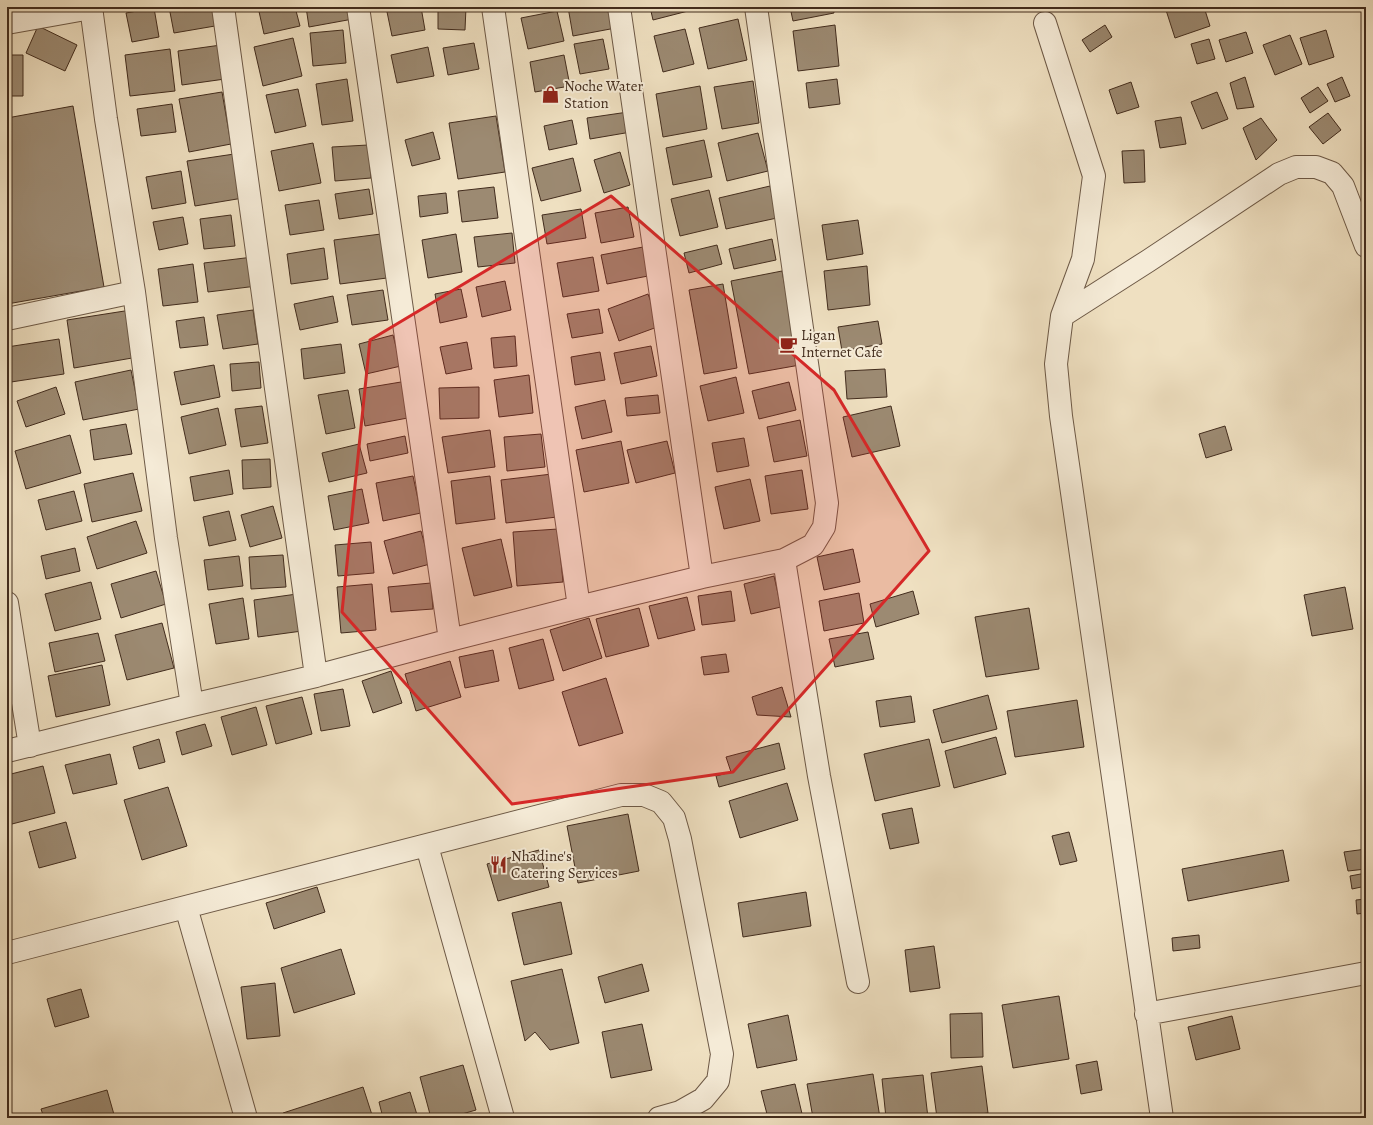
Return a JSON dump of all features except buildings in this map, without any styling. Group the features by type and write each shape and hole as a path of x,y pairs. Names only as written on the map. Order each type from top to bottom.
{"street":[{"path":"223,7 316,676"},
{"path":"358,7 450,640"},
{"path":"494,7 579,607"},
{"path":"618,7 702,577"},
{"path":"7,751 316,676 579,607 702,577 784,560 813,545 824,527 827,503 756,7"},
{"path":"7,23 91,8 106,119 134,292 166,538 192,705"},
{"path":"1045,23 1094,176 1083,259 1062,316 1056,364 1061,416 1162,1118"},
{"path":"1062,316 1279,174 1296,167 1316,167 1332,173 1343,186 1366,246"},
{"path":"7,319 134,292"},
{"path":"784,560 818,776 858,982"},
{"path":"7,603 30,746"},
{"path":"7,953 621,795 644,794 661,802 674,818 680,838 722,1054 718,1081 703,1099 680,1112 659,1118"},
{"path":"427,846 503,1118"},
{"path":"186,908 246,1118"},
{"path":"1146,1014 1366,973"}],"highlighted area":[{"path":"611,196 834,390 929,551 733,772 512,804 342,612 370,340"}],"place":[{"name":"Noche Water Station","path":"551,95"},
{"name":"Ligan Internet Cafe","path":"788,344"},
{"name":"Nhadine's Catering Services","path":"498,865"}]}
